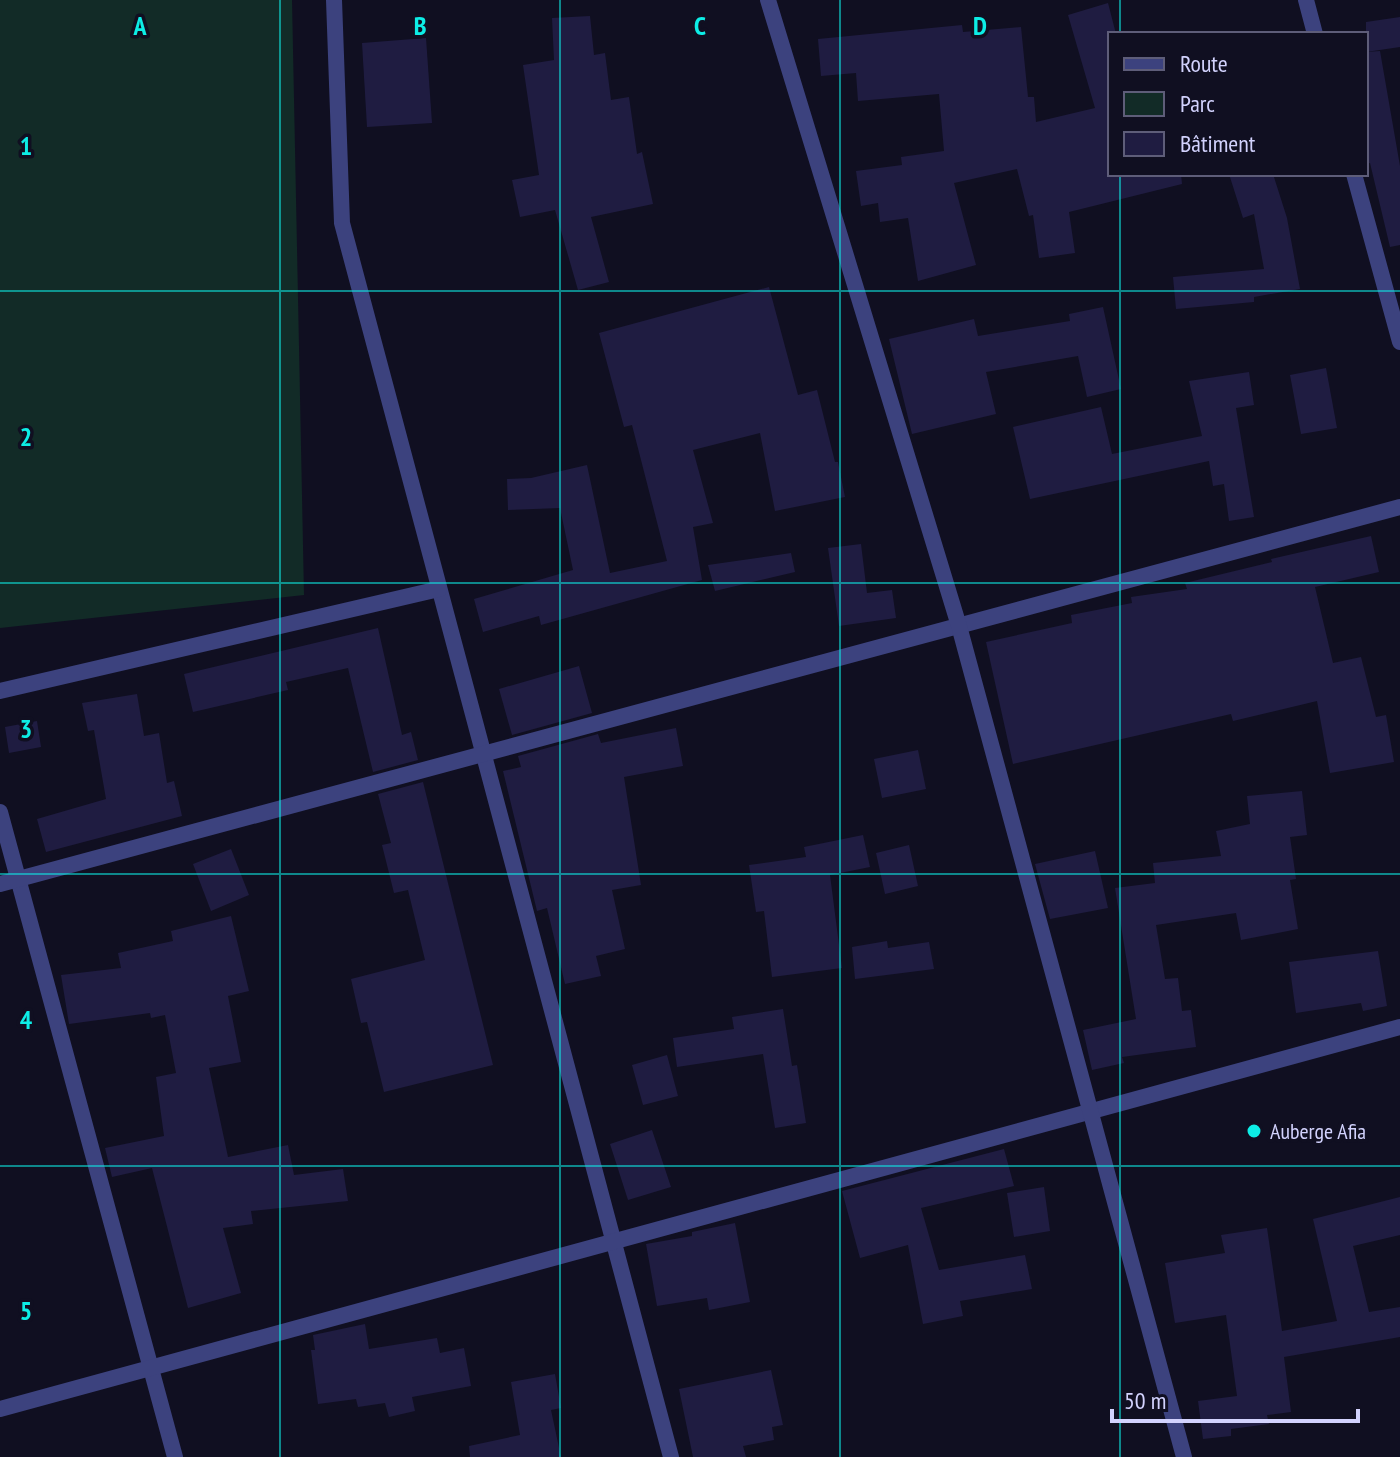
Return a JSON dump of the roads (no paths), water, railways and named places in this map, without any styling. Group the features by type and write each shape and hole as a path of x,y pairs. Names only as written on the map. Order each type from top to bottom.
{"street":[{"path":"334,0 342,223 671,1457"},
{"path":"768,0 959,626 1184,1457"},
{"path":"1306,0 1314,32"},
{"path":"1355,176 1400,342"},
{"path":"0,884 1400,507"},
{"path":"0,691 439,589"},
{"path":"0,812 175,1457"},
{"path":"0,1409 1400,1027"}],"place":[{"name":"Auberge Afia","path":"1254,1131"}]}
